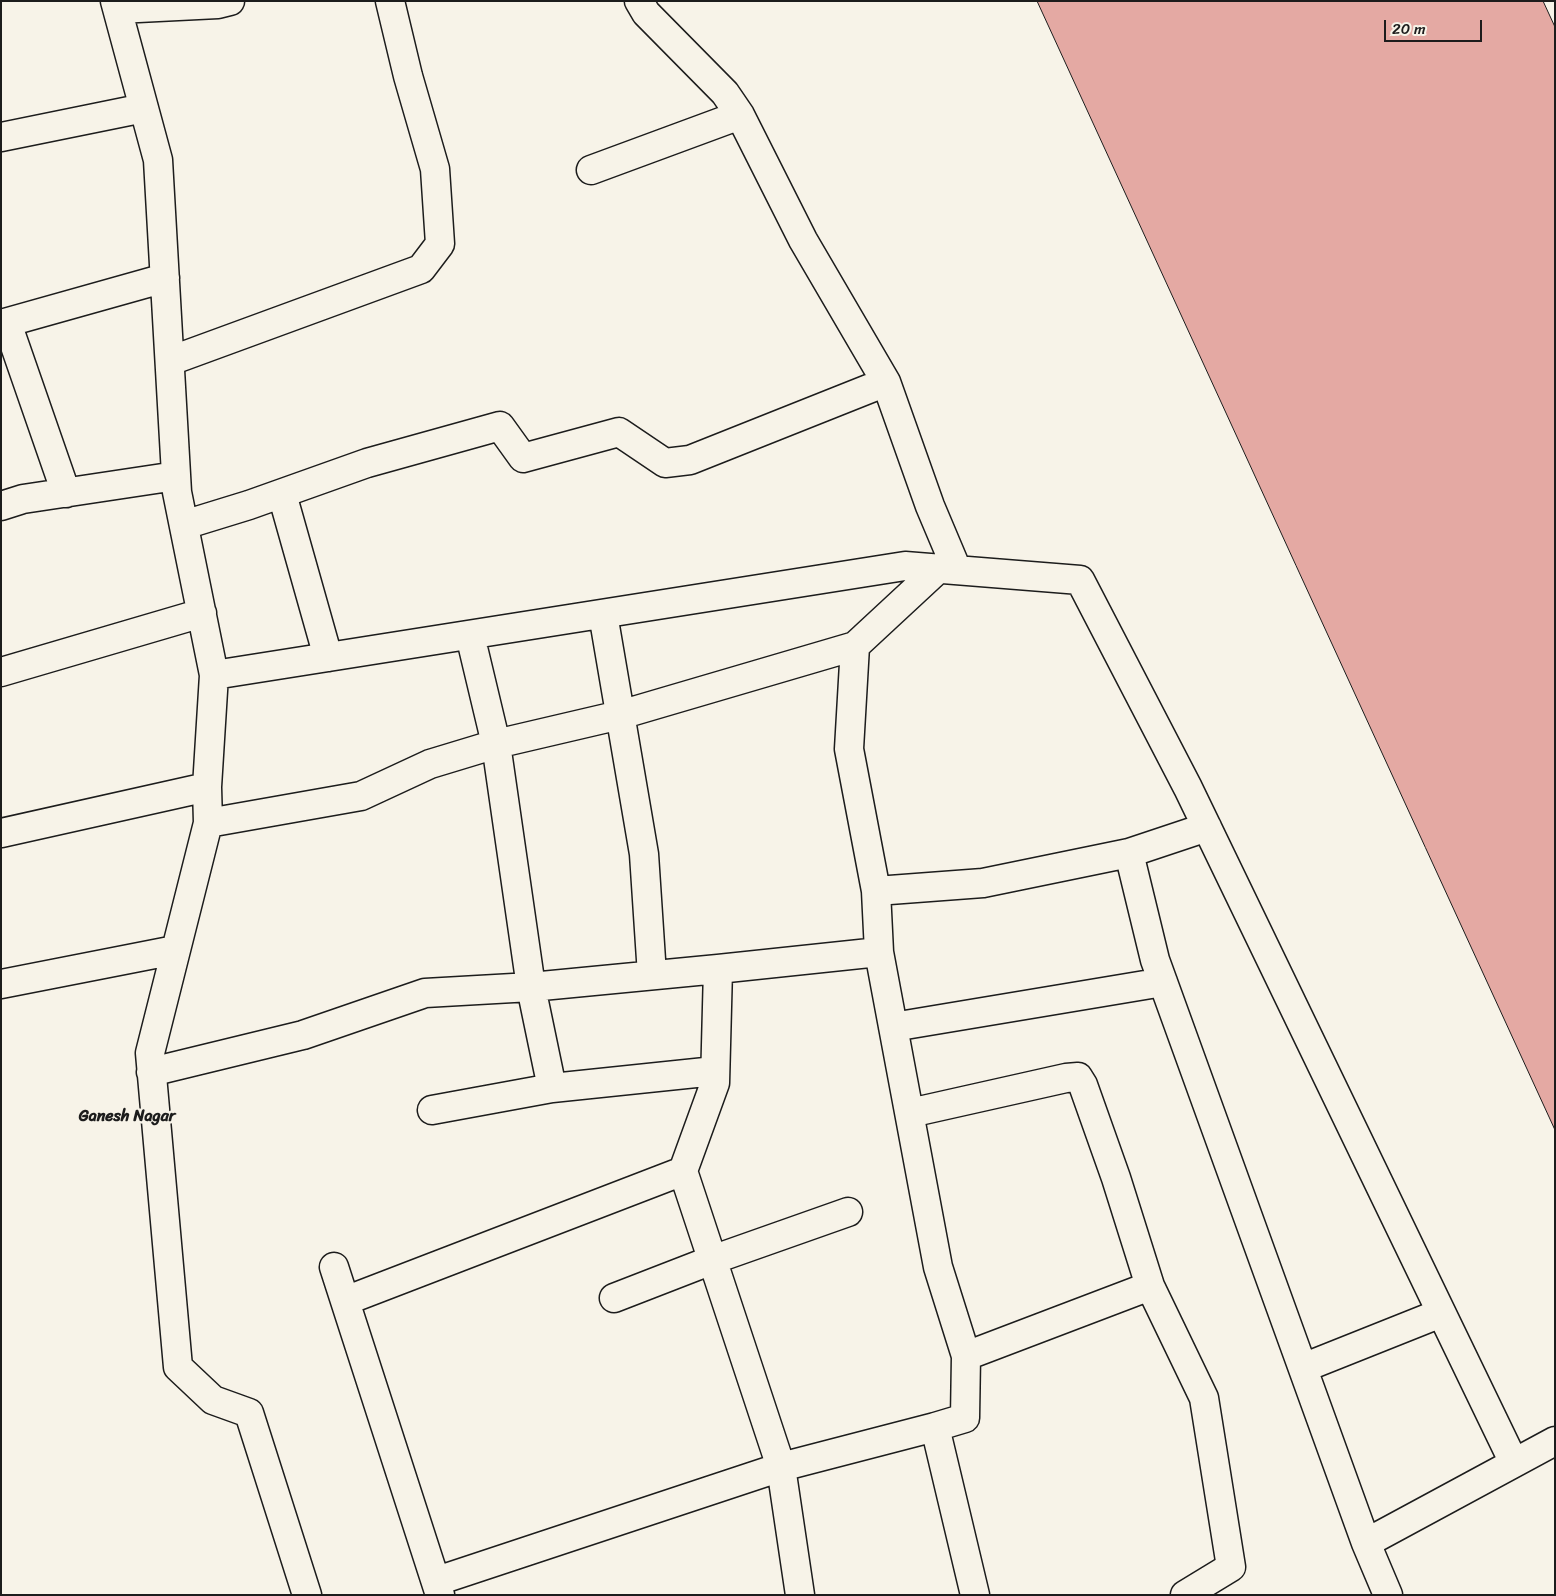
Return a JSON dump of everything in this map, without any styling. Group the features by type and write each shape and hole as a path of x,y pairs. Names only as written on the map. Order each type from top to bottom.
{"street":[{"path":"230,1 218,4 117,5 158,160 176,476 214,675 207,787 208,823 150,1053 178,1367 213,1400 249,1413 307,1595"},
{"path":"170,361 421,269 440,244 435,169 408,76 390,1"},
{"path":"640,1 646,13 724,93 740,115 802,240 852,321 886,382 930,506 948,569"},
{"path":"1,137 144,108"},
{"path":"591,170 740,115"},
{"path":"66,493 4,323 165,278"},
{"path":"184,525 282,494 367,463 500,426 523,458 619,432 665,464 690,460 886,382"},
{"path":"1,506 23,499 176,476"},
{"path":"282,494 328,657"},
{"path":"214,675 905,566 1080,580 1188,788 1514,1463"},
{"path":"208,823 361,796 430,764 496,744 620,715 855,646 948,569"},
{"path":"1,672 202,613"},
{"path":"602,614 644,854 652,975"},
{"path":"470,635 496,744 531,987 552,1088"},
{"path":"334,1267 438,1588 781,1467 965,1418 966,1356 938,1267 879,952 876,891 849,749 855,646"},
{"path":"1,833 207,787"},
{"path":"876,891 983,883 1129,853 1207,827"},
{"path":"1129,853 1155,960 1366,1542 1388,1595"},
{"path":"1,984 175,950"},
{"path":"151,1072 303,1035 425,993 531,987 879,952"},
{"path":"718,969 716,1083 682,1171 781,1467 800,1595"},
{"path":"893,1027 1163,982"},
{"path":"432,1110 552,1088 715,1071"},
{"path":"910,1113 1066,1078 1078,1078 1083,1085 1116,1178 1150,1286 1204,1398 1231,1567 1185,1595"},
{"path":"345,1301 682,1171"},
{"path":"614,1298 712,1260 848,1212"},
{"path":"966,1356 1150,1286"},
{"path":"1303,1368 1441,1313"},
{"path":"935,1426 975,1595"},
{"path":"1366,1542 1555,1441"}],"building":[{"path":"1037,1 1543,1 1555,27 1555,1130"}],"district":[{"name":"Ganesh Nagar","path":"127,1117"}]}
